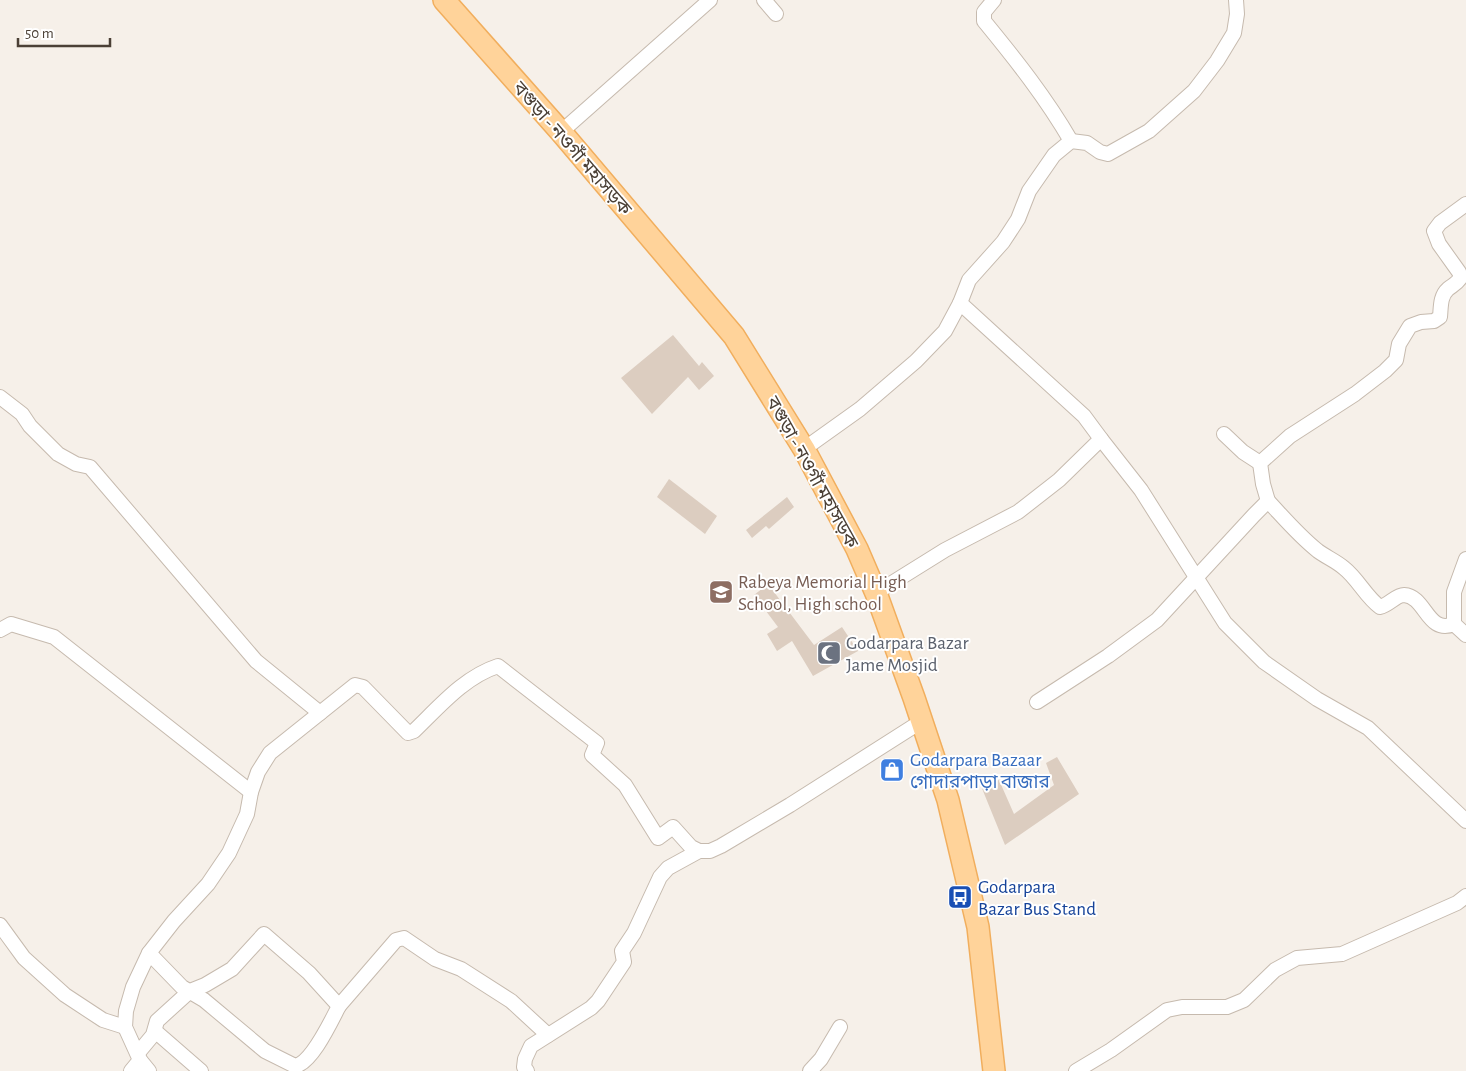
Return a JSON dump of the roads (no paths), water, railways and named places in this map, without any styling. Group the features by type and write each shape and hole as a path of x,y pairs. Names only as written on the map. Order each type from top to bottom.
{"main road":[{"name":"বগুড়া - নওগাঁ মহাসড়ক","path":"444,0 561,132 734,336 804,449 857,548 876,593 948,800 978,926 994,1071"}],"street":[{"path":"561,132 710,0"},
{"path":"764,0 776,14"},
{"path":"994,0 984,12 984,21 1026,73 1051,108 1071,141"},
{"path":"804,449 860,409 916,361 944,331 960,304 969,280 1003,242 1018,218 1029,191 1054,155 1071,141 1087,143 1100,152 1108,154 1149,131 1194,91 1217,61 1234,33 1237,14 1236,0"},
{"path":"1260,463 1290,436 1386,371 1396,360 1398,344 1410,326 1421,322 1434,322 1440,317 1442,296 1461,277 1439,244 1434,231 1440,223 1466,204"},
{"path":"960,304 1084,416 1141,490 1225,623 1264,662 1317,699 1368,728 1466,821"},
{"path":"0,397 22,414 30,426 58,454 76,464 90,467 256,662 320,713"},
{"path":"1224,434 1237,448 1260,463 1268,501 1293,529 1319,552 1350,573 1375,604 1380,608 1387,606 1399,596 1406,595 1414,600 1439,626 1446,627 1454,624"},
{"path":"876,593 945,550 1018,512 1059,480 1101,438"},
{"path":"1037,702 1108,656 1157,620 1268,501"},
{"path":"1466,559 1454,592 1454,624 1466,635"},
{"path":"0,630 11,624 54,637 251,792"},
{"path":"142,1061 125,1027 126,1011 133,986 149,953 174,921 208,884 229,853 248,814 251,792 258,772 270,753 355,685 363,687 408,733 414,731 468,681 485,670 498,666 597,744 592,755 625,785 658,838 673,827 691,848 699,851 710,851 721,846 798,800 922,721"},
{"path":"527,1071 524,1067 525,1059 531,1046 591,1008 598,1001 624,962 622,951 634,932 660,878 668,868 699,851"},
{"path":"1076,1071 1111,1050 1167,1010 1182,1007 1227,1007 1244,1000 1275,970 1297,958 1342,954 1457,903 1466,896"},
{"path":"0,925 24,958 65,994 103,1020 125,1027"},
{"path":"131,1071 142,1061 155,1031 157,1021 190,991 232,969 264,934 309,972 339,1006"},
{"path":"149,953 182,987 215,1009 265,1051 296,1069 320,1042 339,1006 396,940 404,938 435,960 461,969 511,1000 548,1035"},
{"path":"810,1071 821,1059 840,1027"},
{"path":"155,1031 201,1071"}],"place":[{"name":"Rabeya Memorial High School, High school","path":"721,592"},
{"name":"Godarpara Bazar Jame Mosjid","path":"829,653"},
{"name":"Godarpara Bazaar গোদারপাড়া বাজার","path":"892,770"},
{"name":"Godarpara Bazar Bus Stand","path":"960,897"}]}
